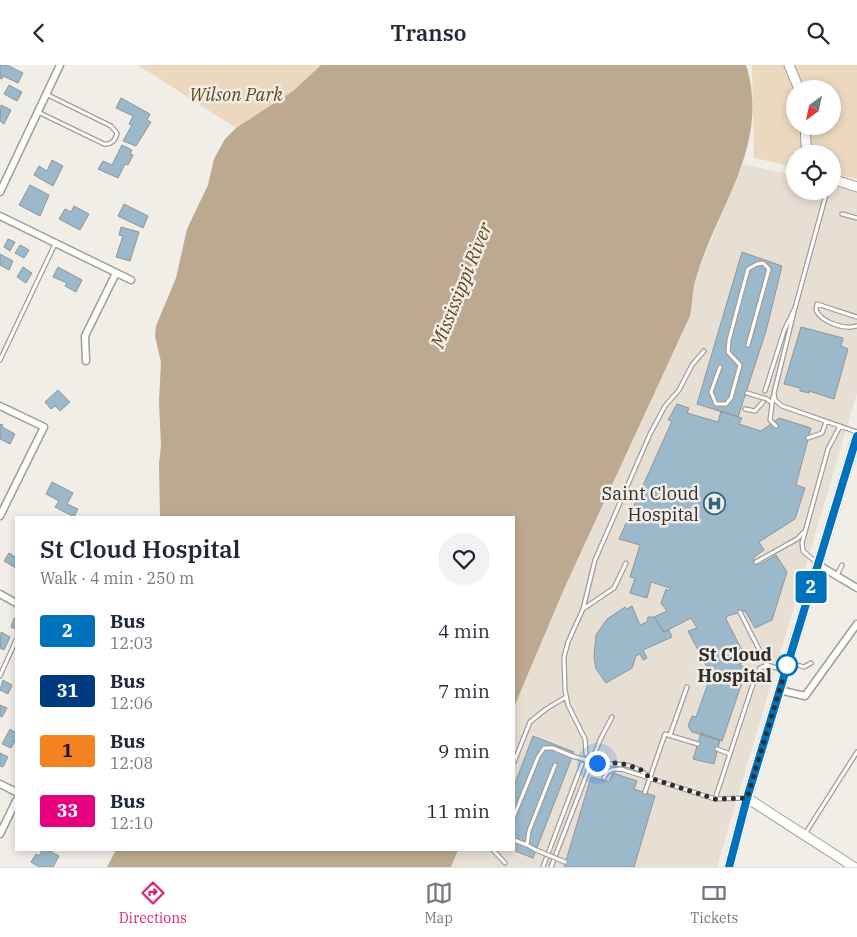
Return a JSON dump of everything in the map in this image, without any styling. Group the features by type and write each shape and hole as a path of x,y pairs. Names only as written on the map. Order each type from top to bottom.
{"street":[{"path":"0,192 60,65"},
{"path":"790,65 796,80"},
{"path":"841,182 857,187"},
{"path":"0,216 131,280"},
{"path":"86,361 85,336 116,273"},
{"path":"0,406 44,427 0,516"},
{"path":"729,867 779,690 857,437"},
{"path":"817,564 857,589"},
{"path":"0,595 15,602"},
{"path":"779,690 805,696 857,624"},
{"path":"0,784 15,792"},
{"path":"747,798 854,867"},
{"path":"0,835 15,803"}],"lane":[{"path":"38,112 104,144 110,143 116,137 117,133 111,126 46,94"},
{"path":"776,426 770,419 774,393 825,200"},
{"path":"842,214 857,218"},
{"path":"0,360 56,243"},
{"path":"720,367 712,392 716,404 726,404 731,398 740,365 728,352 731,331 748,269 757,263 764,263 769,269 748,345"},
{"path":"857,317 817,304 816,310 819,317 852,328 857,326"},
{"path":"765,391 784,331 795,308"},
{"path":"586,754 585,739 566,697 564,657 568,642 583,609 595,560 650,434 665,406 679,390 692,365 704,351"},
{"path":"747,393 772,403"},
{"path":"774,393 775,400 782,407 857,432"},
{"path":"745,409 755,411 762,402"},
{"path":"808,438 822,433 826,422"},
{"path":"817,564 803,551 804,531 828,449 840,426"},
{"path":"756,562 797,539 804,531"},
{"path":"583,609 614,588 626,563"},
{"path":"837,576 842,565"},
{"path":"740,612 767,665"},
{"path":"0,676 15,642"},
{"path":"715,799 755,678 760,669 767,665 804,667 811,663"},
{"path":"670,735 687,687"},
{"path":"515,760 530,722 546,709 566,697"},
{"path":"551,867 600,740 612,717"},
{"path":"645,792 665,735 698,744"},
{"path":"515,814 538,757 544,748 553,748 597,763 620,763 640,769 650,778"},
{"path":"717,749 730,753"},
{"path":"804,834 857,752"},
{"path":"543,867 582,764"},
{"path":"527,845 529,831 555,765"},
{"path":"604,778 606,773 612,769 621,769 715,799 747,798"},
{"path":"515,839 566,862"},
{"path":"494,851 505,863"}],"shaded area":[{"name":"Saint Cloud Hospital","path":"743,164 786,174 786,200 841,200 841,188 857,193 857,393 717,867 451,867 458,851 515,851 515,705 564,589 690,316 696,276"}],"green space":[{"name":"Wilson Park","path":"138,65 321,65 293,91 236,128"},
{"path":"752,65 857,65 857,179 841,176 841,145 786,145 786,165 754,158"}],"water":[{"name":"Mississippi River","path":"321,65 746,65 752,94 752,122 747,149 738,175 705,251 696,278 690,316 564,589 515,705 515,516 160,516 159,464 161,446 159,402 161,362 155,336 156,326 176,278 187,229 208,185 214,159 225,139 236,128 293,91"},
{"path":"115,851 458,851 451,867 107,867"}],"building":[{"path":"0,65 7,65 23,73 18,83 3,76 2,79 0,78"},
{"path":"9,85 22,92 17,101 4,94"},
{"path":"121,98 150,114 147,120 151,122 136,146 123,141 132,125 129,124 133,116 116,108"},
{"path":"1,105 11,110 4,124 0,121"},
{"path":"122,145 132,150 130,154 133,155 128,165 125,164 118,178 98,169 103,161 112,165"},
{"path":"52,160 63,166 53,186 34,175 39,166 47,171"},
{"path":"30,185 49,195 40,216 19,205"},
{"path":"124,204 148,216 143,228 118,216"},
{"path":"74,206 89,214 80,230 59,219 65,209 71,212"},
{"path":"121,227 139,232 130,261 116,257 123,236 119,235"},
{"path":"8,239 15,242 10,251 4,247"},
{"path":"20,245 29,250 24,258 15,253"},
{"path":"742,252 782,266 766,331 738,417 697,404"},
{"path":"0,254 13,261 9,270 0,265"},
{"path":"23,267 32,273 26,283 17,277"},
{"path":"58,267 82,280 76,292 65,286 67,283 53,277"},
{"path":"801,327 843,338 841,346 848,349 834,399 809,391 809,393 800,391 800,388 784,384"},
{"path":"58,390 70,402 60,411 55,406 51,409 45,402"},
{"name":"St Cloud Hospital","path":"677,404 689,408 687,413 718,422 721,411 742,418 739,424 761,431 779,418 811,428 796,485 805,488 795,519 759,542 764,550 753,558 759,565 776,555 787,572 772,620 755,628 745,611 727,616 726,619 747,660 739,665 747,668 722,741 692,732 688,726 692,716 696,717 711,675 688,631 697,628 691,618 664,632 654,617 667,611 661,603 666,589 669,591 670,588 651,582 647,598 630,593 635,578 630,577 640,545 619,539 672,421 668,420"},
{"path":"0,424 15,434 10,444 0,439"},
{"path":"52,482 73,493 67,504 78,509 74,516 55,507 59,501 46,494"},
{"path":"9,553 15,557 15,567 4,561"},
{"path":"632,606 640,625 647,622 648,617 654,617 664,632 669,630 672,637 643,650 647,658 643,660 640,654 636,656 632,668 606,683 596,669 594,657 596,635 607,619 625,607 627,609"},
{"path":"14,618 15,629 11,627"},
{"path":"1,632 10,637 4,650 0,648"},
{"path":"3,680 12,685 8,694 0,690"},
{"path":"0,705 7,708 2,717 0,716"},
{"path":"10,729 15,732 15,741 11,748 2,744"},
{"path":"701,733 720,740 714,764 693,759"},
{"path":"533,736 574,752 533,858 515,851 515,783"},
{"path":"0,753 8,757 3,767 0,766"},
{"path":"613,773 637,781 634,789 655,796 634,867 564,867 591,777 609,782"},
{"path":"42,851 50,851 59,856 53,867 39,867 31,862 36,854 39,856"}],"bus line":[{"name":"2","path":"729,867 747,798 857,436"}],"place":[{"name":"Saint Cloud Hospital","path":"715,504"},
{"name":"St Cloud Hospital","path":"787,665"}],"route":[{"path":"597,763 606,765 620,763 640,769 650,778 715,799 747,798 788,662 787,665"}]}
